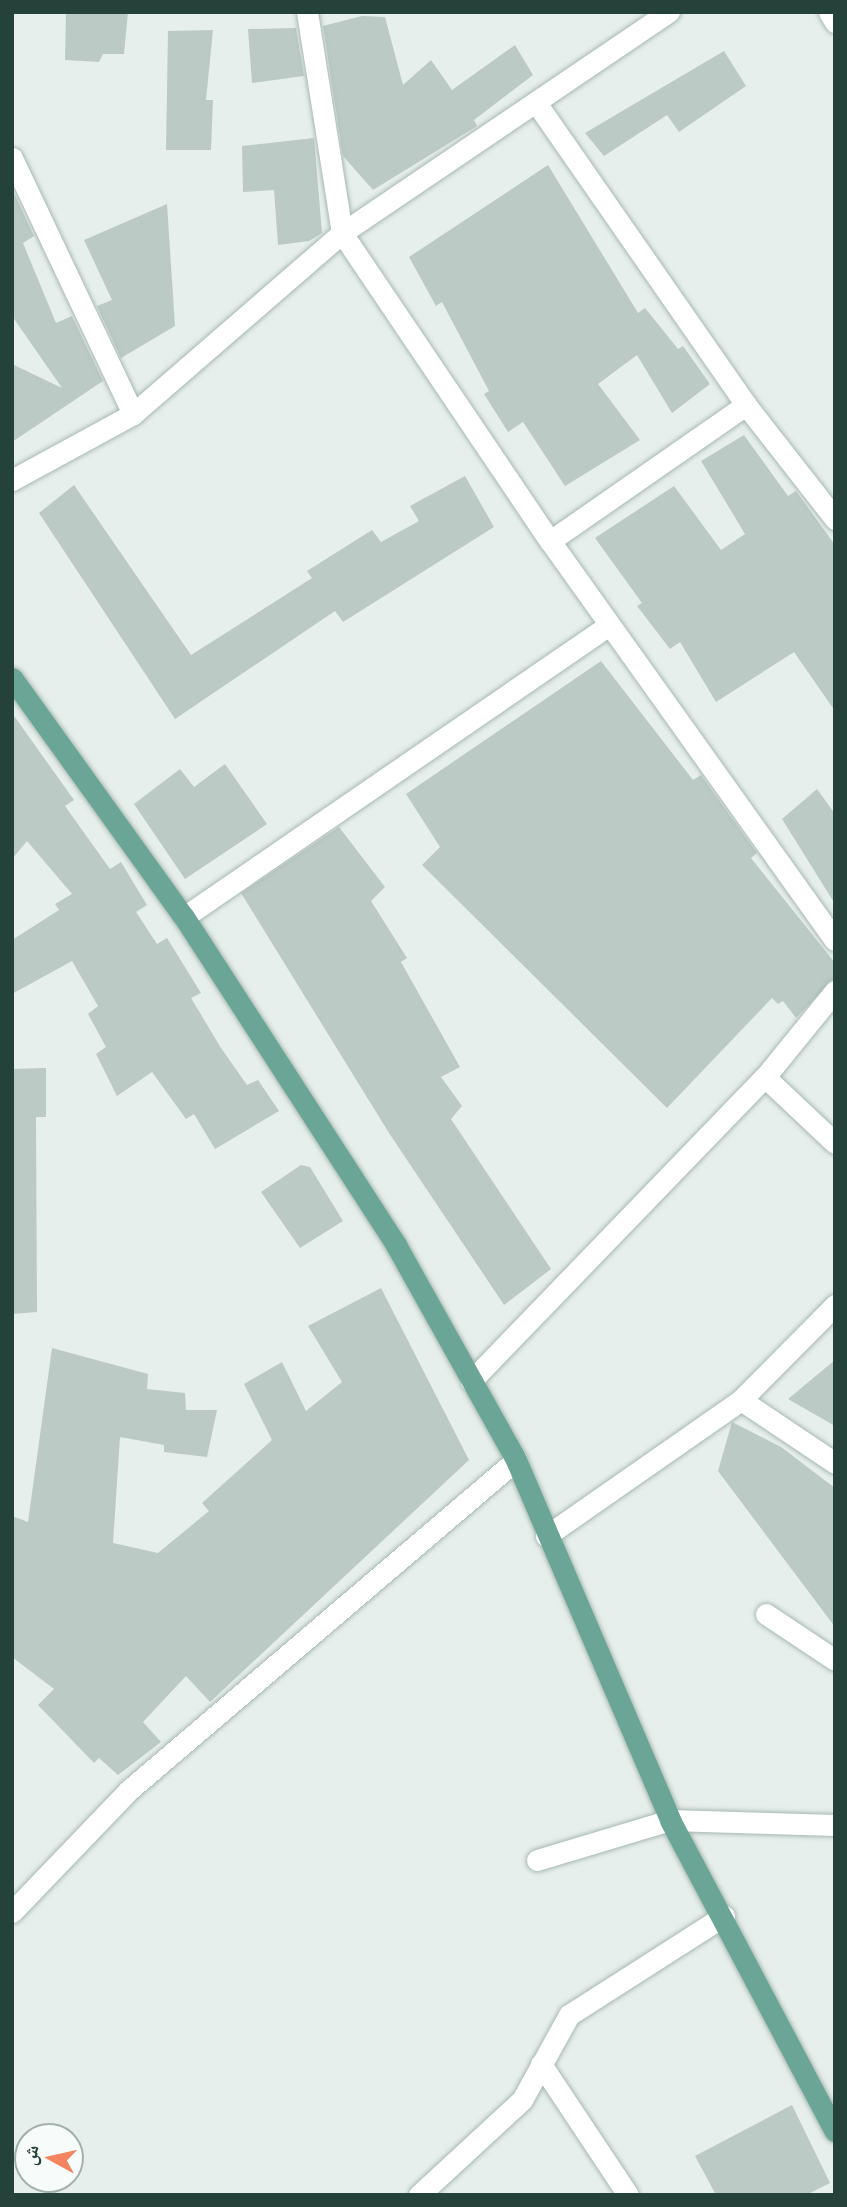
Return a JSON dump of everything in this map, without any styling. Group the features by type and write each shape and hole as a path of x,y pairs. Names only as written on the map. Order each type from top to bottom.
{"main road":[{"path":"12,678 184,917 396,1245 516,1460 546,1536 670,1820 835,2131"}],"street":[{"path":"307,12 342,233 550,541 835,940"},
{"path":"12,480 134,414 342,233 537,104 668,12"},
{"path":"829,12 835,22"},
{"path":"537,104 746,405 835,519"},
{"path":"12,158 134,414"},
{"path":"550,541 746,405"},
{"path":"184,917 609,625"},
{"path":"471,1381 765,1077 835,991"},
{"path":"765,1077 835,1143"},
{"path":"546,1536 741,1400 835,1305"},
{"path":"741,1400 835,1463"},
{"path":"12,1912 129,1790 516,1460"},
{"path":"766,1615 835,1660"},
{"path":"537,1860 670,1820 835,1825"},
{"path":"419,2195 522,2100 569,2015 723,1916"},
{"path":"541,2064 628,2195"}],"building":[{"path":"66,12 128,12 124,54 103,54 99,62 65,60"},
{"path":"362,16 385,17 403,85 431,60 452,90 515,45 533,75 474,120 477,126 373,190 343,156 323,26"},
{"path":"296,28 304,76 252,83 248,29"},
{"path":"213,30 206,100 213,100 211,150 166,150 168,31"},
{"path":"724,51 746,86 679,132 667,115 604,156 585,133"},
{"path":"314,138 322,233 309,241 278,245 274,190 243,192 242,146"},
{"path":"548,165 638,313 645,308 678,349 683,346 710,384 672,413 637,355 598,384 640,440 565,486 523,422 508,432 484,394 489,391 442,302 436,306 409,257"},
{"path":"12,189 34,236 23,243 56,323 72,316 103,381 12,442 12,364 62,388 12,316"},
{"path":"167,204 175,326 121,358 97,306 112,300 84,240"},
{"path":"744,435 788,496 796,491 835,545 835,711 794,652 716,702 680,642 670,649 637,606 642,603 595,538 674,486 721,550 745,534 701,461"},
{"path":"465,476 494,527 343,622 335,611 175,719 39,513 74,485 191,655 312,578 307,571 372,530 381,542 419,521 410,506"},
{"path":"601,661 693,780 701,775 757,853 751,858 835,963 835,978 796,1018 783,1001 778,1004 772,998 667,1108 422,865 440,847 406,794"},
{"path":"12,713 74,800 65,806 110,869 121,862 147,905 136,912 157,944 167,938 201,993 191,998 221,1048 247,1085 258,1080 279,1111 215,1149 194,1114 186,1119 152,1072 117,1096 96,1054 106,1047 88,1014 98,1006 72,961 12,994 12,940 59,910 55,904 72,894 27,841 12,859"},
{"path":"225,764 267,824 185,879 134,804 180,769 194,787"},
{"path":"817,789 835,814 835,904 782,819"},
{"path":"339,827 385,887 371,901 407,958 401,962 460,1067 441,1077 462,1106 451,1119 551,1269 504,1305 389,1133 241,893"},
{"path":"46,1068 46,1117 36,1117 37,1312 12,1314 12,1069"},
{"path":"301,1165 310,1167 343,1221 300,1248 261,1192"},
{"path":"381,1288 469,1460 210,1702 186,1676 143,1722 161,1742 118,1775 99,1758 94,1763 38,1705 54,1689 12,1657 12,1516 28,1522 52,1348 148,1374 147,1389 185,1393 186,1410 217,1410 207,1457 164,1452 164,1445 120,1437 113,1543 158,1553 209,1511 202,1503 272,1440 244,1384 282,1362 306,1411 342,1382 308,1326"},
{"path":"835,1360 835,1426 788,1399"},
{"path":"732,1422 781,1447 835,1488 835,1627 718,1471"},
{"path":"792,2105 830,2183 806,2195 716,2195 695,2156"}]}
